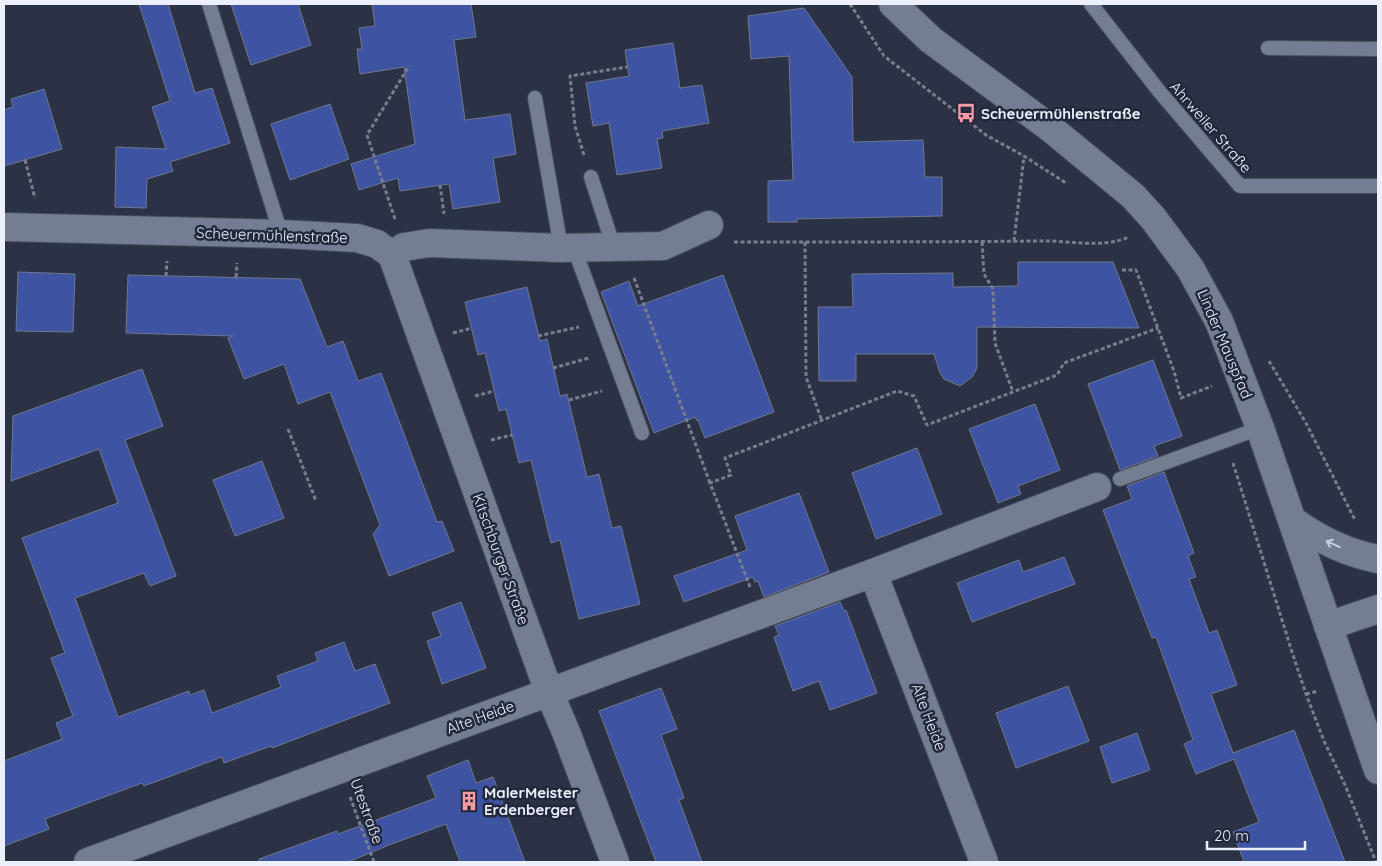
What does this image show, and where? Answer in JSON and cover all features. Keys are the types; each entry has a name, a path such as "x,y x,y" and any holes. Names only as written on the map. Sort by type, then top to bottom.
{"street":[{"name":"Linder Mauspfad","path":"893,4 931,40 1049,127 1125,190 1153,218 1190,268 1212,307 1230,347 1377,761"},
{"path":"398,251 429,243 568,248 663,246 709,225"},
{"name":"Scheuermühlenstraße","path":"4,227 281,234 357,238 398,251"},
{"name":"Kitschburger Straße","path":"398,251 549,692 615,862"},
{"name":"Alte Heide","path":"88,862 872,573 1108,483"},
{"path":"1292,520 1327,542 1363,556 1378,559"},
{"name":"Alte Heide","path":"872,573 984,862"},
{"path":"1328,626 1378,609"}],"lane":[{"path":"209,4 281,234"},
{"name":"Ahrweiler Straße","path":"1091,4 1159,91 1240,186 1378,186"},
{"path":"1268,48 1378,49"},
{"path":"535,98 568,248 601,322 642,433"},
{"path":"591,176 618,247"},
{"path":"1108,483 1260,428"}],"path":[{"path":"850,4 884,56 986,135 1024,156 1070,186"},
{"path":"398,251 367,135 409,66"},
{"path":"591,176 575,126 570,76 627,67"},
{"path":"1014,241 1024,156"},
{"path":"25,160 44,228"},
{"path":"709,225 726,242 982,242 1052,240 1084,243 1120,241 1132,236 1126,230"},
{"path":"805,242 806,376 822,421"},
{"path":"982,242 984,274 993,289 995,343 1013,392"},
{"path":"618,247 760,614"},
{"path":"1122,270 1136,270 1174,371 1180,398 1213,386"},
{"path":"538,336 601,322"},
{"path":"710,483 732,475 725,458 897,391 914,396 927,425 1057,375 1064,363 1158,328"},
{"path":"554,368 612,352"},
{"path":"1209,377 1215,395"},
{"path":"568,400 624,384"},
{"path":"288,429 316,501"},
{"path":"1226,440 1304,686 1324,742 1345,785 1376,862"},
{"name":"Utestraße","path":"339,768 374,862"}],"building":[{"path":"139,4 168,4 195,93 212,88 230,143 170,162 173,171 147,179 146,208 115,207 116,147 166,149 152,107 170,101"},
{"path":"231,4 298,4 311,45 251,65"},
{"path":"372,4 471,4 476,37 454,40 465,120 510,114 516,154 493,158 500,202 453,209 449,184 400,191 398,178 359,190 351,164 415,144 404,67 360,74 357,49 362,49 359,28 375,26"},
{"path":"804,8 852,77 853,142 923,140 925,177 942,177 942,216 797,219 797,222 768,222 768,181 793,180 789,56 751,59 748,16"},
{"path":"673,43 680,88 702,85 709,123 662,131 663,138 657,139 662,168 617,175 609,123 593,126 586,83 629,76 625,50"},
{"path":"44,89 62,149 4,166 4,110 13,107 11,99"},
{"path":"330,104 349,159 290,180 271,124"},
{"path":"1018,262 1113,262 1139,328 977,327 977,368 972,377 960,386 944,379 934,354 856,354 856,381 819,381 818,307 853,307 852,274 953,273 953,287 1018,286"},
{"path":"18,272 75,274 73,332 16,331"},
{"path":"128,275 300,279 327,347 343,341 358,381 381,373 437,522 442,521 454,551 389,576 373,534 380,525 330,392 298,404 284,364 244,379 228,338 233,336 126,333"},
{"path":"723,275 774,412 705,438 695,417 654,433 601,292 629,281 638,306"},
{"path":"527,287 540,341 547,339 560,396 567,394 587,477 599,474 612,528 621,526 640,604 579,619 560,540 551,543 531,460 519,463 506,409 499,411 485,353 478,355 465,302"},
{"path":"1153,360 1182,436 1154,446 1158,456 1120,470 1088,384"},
{"path":"142,369 163,426 125,440 176,576 150,586 144,573 75,598 118,717 189,691 190,695 204,690 212,713 281,687 277,676 318,661 315,653 344,642 355,671 375,664 390,703 272,748 271,746 224,763 222,757 144,786 142,783 45,819 49,829 4,846 4,761 62,739 56,723 73,716 51,658 65,653 22,538 118,503 99,449 11,481 13,416"},
{"path":"1035,404 1060,470 1018,486 1021,494 998,503 969,429"},
{"path":"917,448 942,514 876,539 852,473"},
{"path":"262,461 284,518 235,536 213,480"},
{"path":"1164,472 1194,553 1188,556 1196,577 1189,579 1209,633 1217,630 1237,685 1211,694 1233,753 1294,730 1345,862 1244,862 1233,832 1259,822 1234,759 1196,774 1184,744 1193,740 1156,637 1152,638 1103,510 1132,499 1127,486"},
{"path":"799,493 829,572 764,597 758,581 755,582 753,577 684,602 674,576 747,550 735,516"},
{"path":"1064,557 1075,584 972,622 957,583 1019,560 1023,572"},
{"path":"461,602 486,668 442,684 427,641 441,636 432,613"},
{"path":"840,602 844,611 846,610 877,693 830,710 819,681 793,691 774,637 779,635 775,626"},
{"path":"1068,686 1089,741 1016,768 996,713"},
{"path":"661,688 677,729 661,735 684,798 679,800 702,862 656,862 599,711"},
{"path":"1137,733 1150,770 1112,783 1100,747"},
{"path":"468,760 476,783 493,777 525,862 460,862 446,824 348,862 259,862 259,859 337,831 338,834 436,798 427,776"}],"place":[{"name":"Scheuermühlenstraße","path":"966,113"},
{"name":"MalerMeister Erdenberger","path":"469,801"}]}
